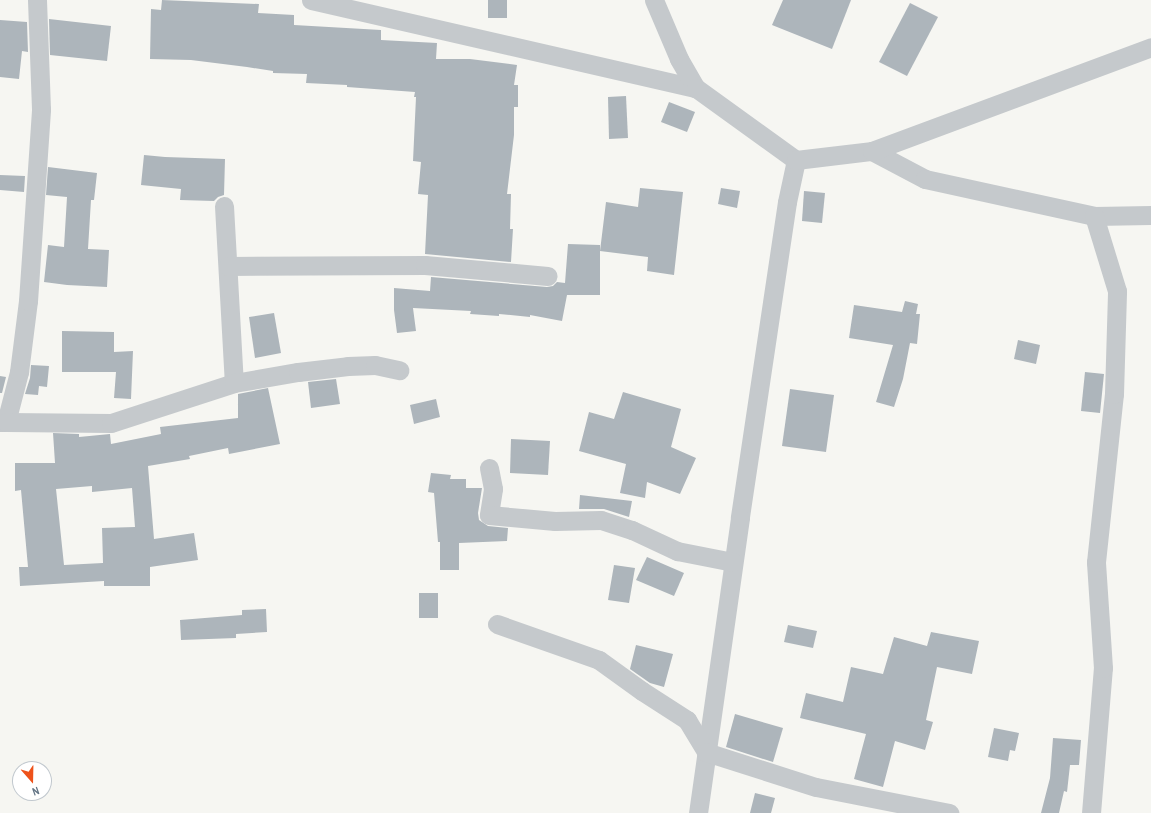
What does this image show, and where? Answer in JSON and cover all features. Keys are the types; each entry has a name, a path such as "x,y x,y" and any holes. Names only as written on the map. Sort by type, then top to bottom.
{"street":[{"path":"37,0 41,109 29,293 19,372 3,422 111,423 234,383 298,372 348,366 375,365 399,370"},
{"path":"312,0 696,88 796,160 872,151 1019,98 1151,47"},
{"path":"654,0 679,58 696,88"},
{"path":"872,151 924,179 1094,216 1151,215"},
{"path":"698,813 787,202 796,160"},
{"path":"224,206 234,383"},
{"path":"1091,813 1103,668 1096,562 1114,394 1117,291 1094,216"},
{"path":"228,266 425,265 548,276"},
{"path":"489,468 493,489 489,515 555,521 601,520 632,530 677,551 734,562"},
{"path":"497,624 599,660 642,692 687,720 706,752 816,787 949,813"}],"building":[{"path":"162,0 259,4 258,13 294,15 294,25 381,30 381,40 437,43 436,59 470,59 517,65 514,85 518,85 518,107 514,107 514,135 507,194 511,194 510,229 513,229 511,262 425,254 428,195 418,194 421,162 413,161 415,92 347,87 347,85 306,83 307,74 273,73 273,71 191,60 150,59 151,9 161,10"},
{"path":"488,0 507,0 507,18 488,18"},
{"path":"783,0 851,0 832,49 772,25"},
{"path":"910,3 938,17 907,76 879,62"},
{"path":"49,19 111,26 107,61 50,55"},
{"path":"0,20 27,22 28,52 22,51 19,79 0,77"},
{"path":"626,96 628,138 609,139 608,97"},
{"path":"669,102 695,112 687,132 661,122"},
{"path":"144,155 225,159 224,195 218,197 214,201 180,200 181,189 141,185"},
{"path":"48,167 97,173 94,200 91,200 88,249 109,250 107,287 44,282 48,245 64,247 67,197 46,195"},
{"path":"0,175 25,176 24,192 0,190"},
{"path":"640,188 683,192 674,275 647,271 648,257 600,251 606,202 638,207"},
{"path":"721,188 740,191 737,208 718,204"},
{"path":"804,191 825,193 822,223 802,221"},
{"path":"568,244 600,245 600,295 567,295 562,321 530,315 530,317 499,314 499,316 470,314 471,311 413,308 416,331 397,333 394,310 394,288 430,291 431,277 547,287 553,286 557,282 565,283"},
{"path":"905,301 918,304 916,314 920,314 917,344 910,343 903,379 894,407 876,402 893,345 849,338 854,305 902,312"},
{"path":"274,313 281,353 255,358 249,317"},
{"path":"62,331 114,332 114,352 133,351 131,399 114,398 116,372 62,372"},
{"path":"1018,340 1040,345 1036,364 1014,359"},
{"path":"31,365 49,366 47,387 39,386 38,395 25,394 30,378"},
{"path":"1085,372 1104,374 1100,413 1081,411"},
{"path":"0,376 6,377 2,393 0,393"},
{"path":"336,379 340,404 311,408 308,382"},
{"path":"268,388 280,444 229,454 228,448 189,456 190,459 148,466 154,539 194,533 198,560 150,567 150,586 104,586 104,581 20,586 19,567 28,567 21,490 15,491 15,463 55,463 53,433 79,434 79,437 110,434 111,444 161,434 160,427 238,418 238,394","holes":["92,486 92,492 132,488 135,527 102,528 103,563 64,565 56,489"]},
{"path":"790,389 834,395 826,452 782,446"},
{"path":"623,392 681,409 671,447 696,458 680,494 647,482 645,498 620,493 626,464 579,451 589,412 614,419"},
{"path":"436,399 440,417 414,424 410,405"},
{"path":"511,439 550,441 548,475 510,473"},
{"path":"431,473 451,475 450,479 466,479 466,488 482,488 478,513 479,520 488,526 508,528 507,541 459,543 459,570 440,570 440,542 438,542 434,493 428,492"},
{"path":"580,495 632,501 629,517 604,509 579,509"},
{"path":"647,557 684,573 674,596 636,580"},
{"path":"614,565 635,568 629,603 608,600"},
{"path":"419,593 438,593 438,618 419,618"},
{"path":"266,609 267,632 236,634 236,638 181,640 180,620 242,615 242,610"},
{"path":"788,625 817,631 813,648 784,642"},
{"path":"931,632 979,641 972,674 937,667 926,720 933,722 925,750 895,741 883,787 854,779 866,734 800,718 806,693 843,702 851,667 883,674 894,637 927,646"},
{"path":"636,645 673,654 664,687 650,683 630,669"},
{"path":"735,714 783,728 773,762 726,747"},
{"path":"994,728 1019,733 1015,751 1010,750 1008,761 988,757"},
{"path":"1053,738 1081,740 1079,765 1070,765 1067,792 1064,791 1059,813 1041,813 1050,778"},
{"path":"755,793 775,798 771,813 750,813"}]}
